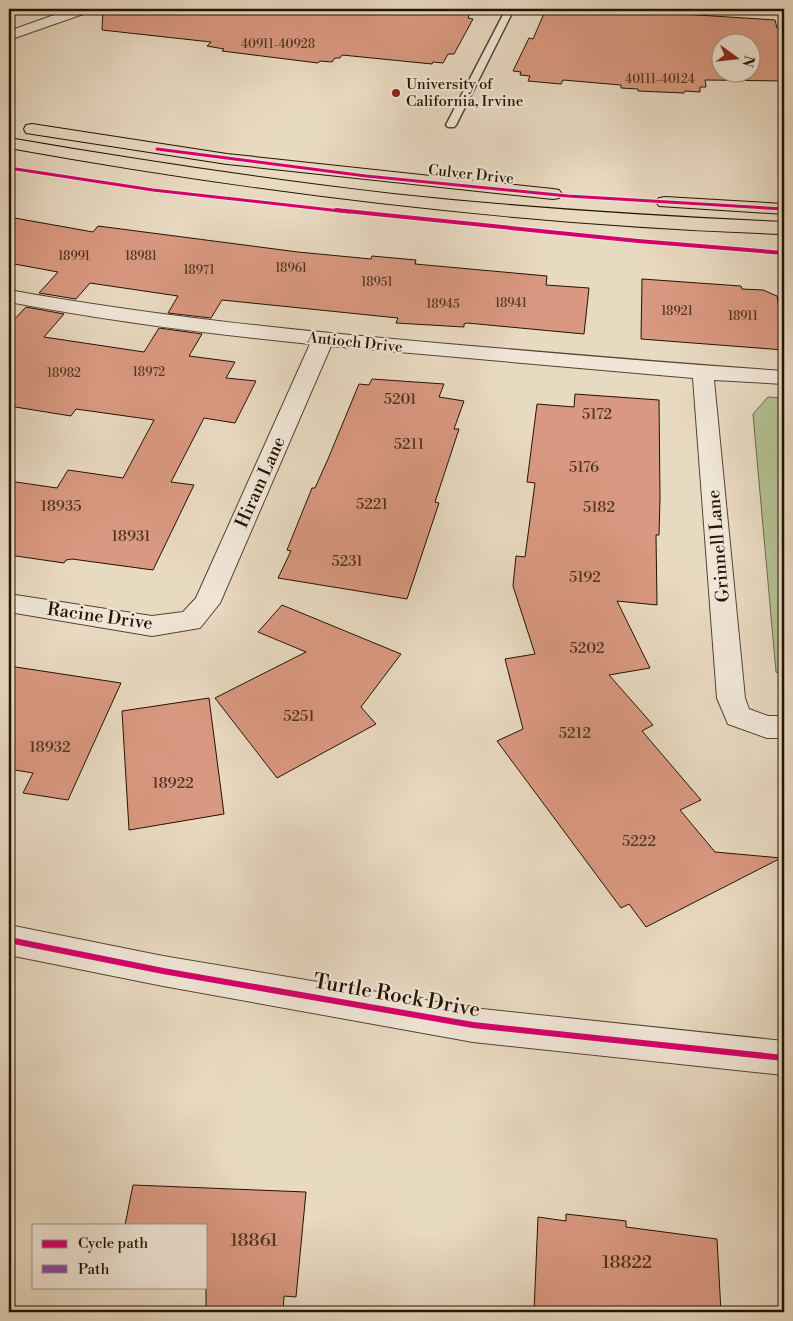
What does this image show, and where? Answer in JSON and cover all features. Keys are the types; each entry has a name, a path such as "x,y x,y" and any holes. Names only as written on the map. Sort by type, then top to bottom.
{"main road":[{"name":"Culver Drive","path":"18,126 157,149 366,176 568,196 784,209"},
{"name":"Culver Drive","path":"9,143 83,157 333,192 573,215 784,228"}],"street":[{"path":"9,36 43,22 84,9"},
{"path":"757,9 784,10"},
{"name":"Antioch Drive","path":"9,296 64,307 322,339 703,374 784,376"},
{"name":"Hiram Lane","path":"192,621 207,603 322,339"},
{"name":"Grinnell Lane","path":"703,374 731,698 738,716 767,727 784,727"},
{"name":"Racine Drive","path":"9,603 152,626 192,621"},
{"name":"Turtle Rock Drive","path":"9,940 163,971 473,1025 784,1058"}],"lane":[{"path":"450,125 510,9"}],"green space":[{"path":"768,397 784,398 784,676 776,672 753,414"}],"building":[{"path":"103,9 463,9 461,12 470,13 468,18 473,19 454,54 448,54 443,63 433,62 432,64 342,55 340,58 335,58 332,62 320,61 318,63 222,51 224,49 207,46 211,42 102,30"},
{"path":"546,9 578,9 619,13 620,10 775,20 777,28 784,28 784,81 760,81 760,32 710,32 710,80 705,80 706,87 700,87 700,92 685,91 684,93 638,91 638,89 621,88 621,85 563,80 561,84 528,81 530,76 520,75 521,72 513,71 529,38 533,39"},
{"path":"9,217 93,232 98,226 298,252 371,259 372,256 416,260 415,264 547,276 546,285 589,288 584,334 467,323 464,324 464,327 396,323 398,318 222,300 211,318 168,313 178,296 90,283 76,299 39,293 58,272 9,263"},
{"path":"642,279 741,286 742,289 763,290 777,296 784,335 784,350 641,339"},
{"path":"26,307 64,314 44,337 144,352 159,328 202,334 189,356 235,362 226,378 256,381 235,423 204,418 171,482 194,485 153,570 72,559 66,560 64,563 9,555 9,481 57,488 68,470 123,478 154,420 76,409 71,416 9,406 9,325"},
{"path":"372,379 444,384 439,397 464,401 454,429 459,429 435,502 439,503 407,599 278,578 291,551 287,550 312,488 315,488 359,384 369,385"},
{"path":"575,394 659,400 660,498 659,535 656,535 657,605 617,601 650,668 609,675 653,725 642,731 701,800 680,810 715,852 781,858 646,927 629,904 621,908 497,741 523,729 505,659 535,654 513,586 516,556 525,557 535,483 527,482 537,404 574,407"},
{"path":"282,605 401,654 361,707 376,724 277,778 215,698 306,652 258,632"},
{"path":"9,666 121,683 68,800 23,793 33,773 9,769"},
{"path":"209,698 224,814 129,830 122,711"},
{"path":"133,1185 306,1192 296,1297 284,1296 283,1312 206,1312 208,1224 125,1224"},
{"path":"566,1214 626,1221 626,1227 717,1239 721,1312 534,1312 538,1217 566,1221"}],"marked path":[{"path":"757,9 784,10"}],"cycle path":[{"path":"157,149 366,176 568,196 784,209"},
{"path":"9,168 105,184 249,201 638,241 784,253"},
{"path":"9,940 163,971 473,1025 784,1058"}],"place":[{"name":"University of California, Irvine","path":"396,93"}]}
